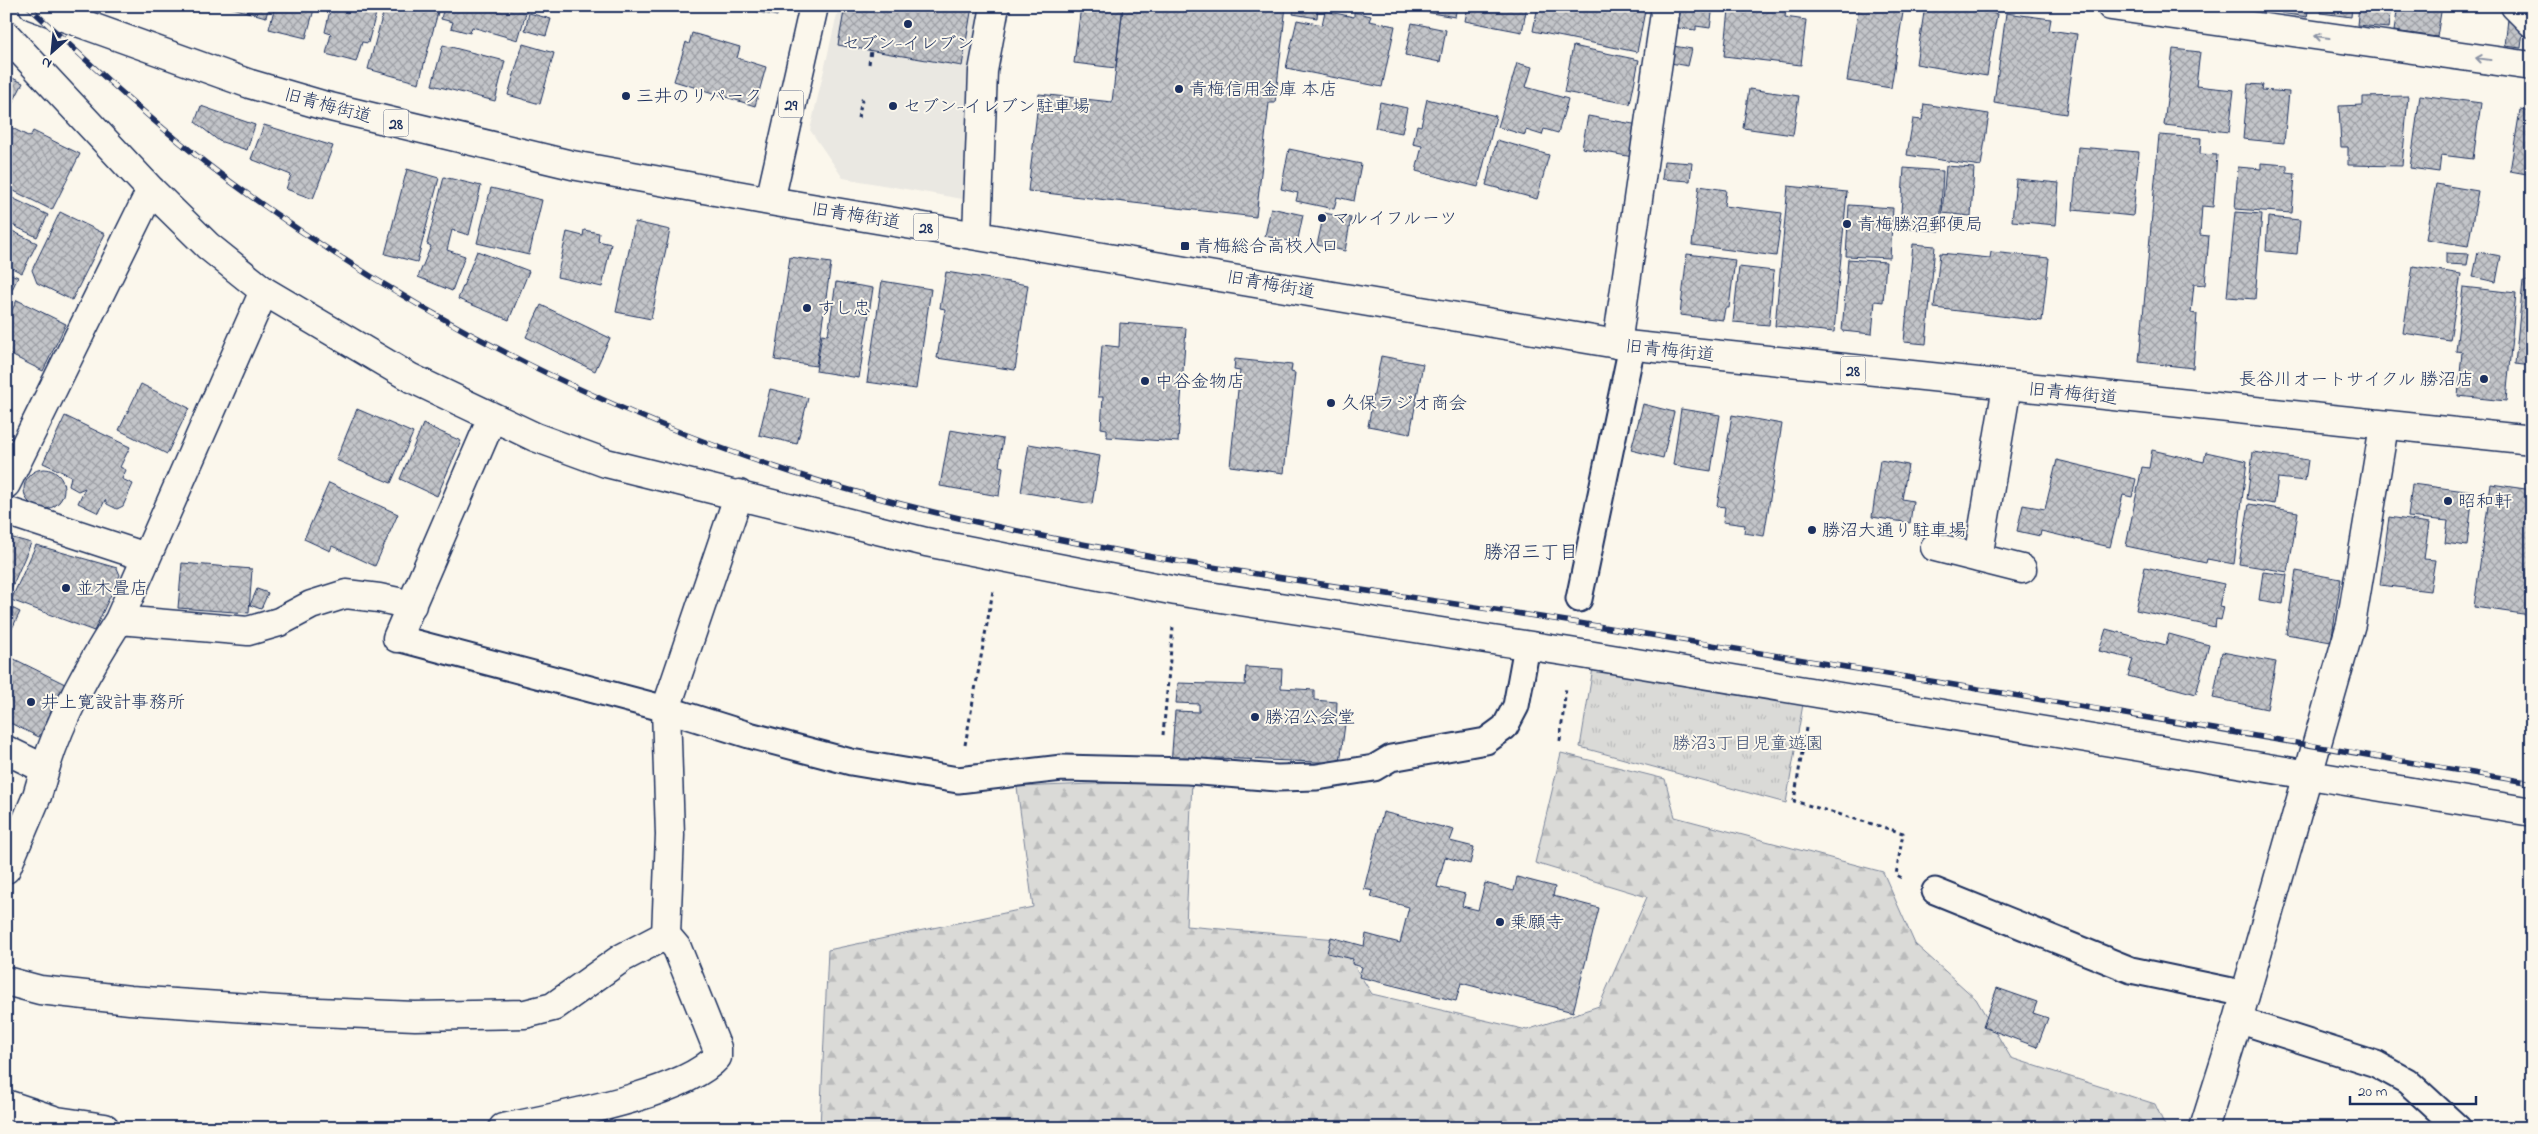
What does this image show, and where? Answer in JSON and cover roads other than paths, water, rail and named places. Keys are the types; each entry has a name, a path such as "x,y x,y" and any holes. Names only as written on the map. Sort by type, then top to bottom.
{"street":[{"name":"旧青梅街道","path":"33,6 250,84 322,105 572,165 770,201 1625,345 2532,440"},
{"name":"29","path":"770,201 814,6"},
{"path":"977,235 983,71 995,6"},
{"path":"1625,345 1666,6"},
{"path":"2112,6 2532,66"},
{"path":"2516,6 2532,23"},
{"path":"6,35 52,87 208,246 264,291 412,378 492,418 606,463 739,494 855,525 999,558 1176,592 1570,652 2532,812"},
{"path":"6,484 152,190"},
{"path":"6,868 36,796 55,736 118,620 264,291"},
{"path":"1978,558 2006,386"},
{"path":"397,638 492,418"},
{"path":"2204,1128 2246,994 2310,776 2351,624 2384,426"},
{"path":"503,1128 648,1093 692,1077 708,1068 717,1057 717,1048 677,948 666,936 670,835 666,709 739,494"},
{"path":"6,511 146,557"},
{"path":"1935,546 2022,568"},
{"path":"118,620 248,630 279,622 311,606 346,594 412,605"},
{"path":"6,750 45,769"},
{"path":"6,981 40,990 130,1000 294,1011 414,1016 525,1014 553,1007 622,958 666,936"},
{"path":"6,1104 56,1120 105,1128"}],"lane":[{"path":"1579,600 1625,345"},
{"path":"397,638 666,709 749,735 851,762 958,780 1062,768 1101,768 1277,778 1317,776 1374,768 1391,758 1486,740 1505,727 1516,706 1527,646"},
{"path":"1935,891 2132,970 2246,994"},
{"path":"2238,1020 2376,1064 2407,1081 2458,1128"}],"railway":[{"path":"28,6 127,97 204,162 308,236 387,286 469,333 553,376 638,415 726,450 815,480 905,505 988,525 1240,572 1579,623 2532,783"}],"place":[{"name":"セブン-イレブン","path":"908,24"},
{"name":"青梅信用金庫 本店","path":"1179,89"},
{"name":"三井のリパーク","path":"626,96"},
{"name":"セブン-イレブン駐車場","path":"893,106"},
{"name":"マルイフルーツ","path":"1322,218"},
{"name":"青梅勝沼郵便局","path":"1847,224"},
{"name":"青梅総合高校入口","path":"1185,246"},
{"name":"すし忠","path":"807,308"},
{"name":"長谷川オートサイクル 勝沼店","path":"2484,379"},
{"name":"中谷金物店","path":"1145,381"},
{"name":"久保ラジオ商会","path":"1331,403"},
{"name":"昭和軒","path":"2448,501"},
{"name":"勝沼大通り駐車場","path":"1812,530"},
{"name":"並木畳店","path":"66,588"},
{"name":"井上寛設計事務所","path":"31,702"},
{"name":"勝沼公会堂","path":"1255,717"},
{"name":"乗願寺","path":"1500,922"}],"district":[{"name":"勝沼三丁目","path":"1531,551"}],"park label":[{"name":"勝沼3丁目児童遊園","path":"1748,743"}]}
